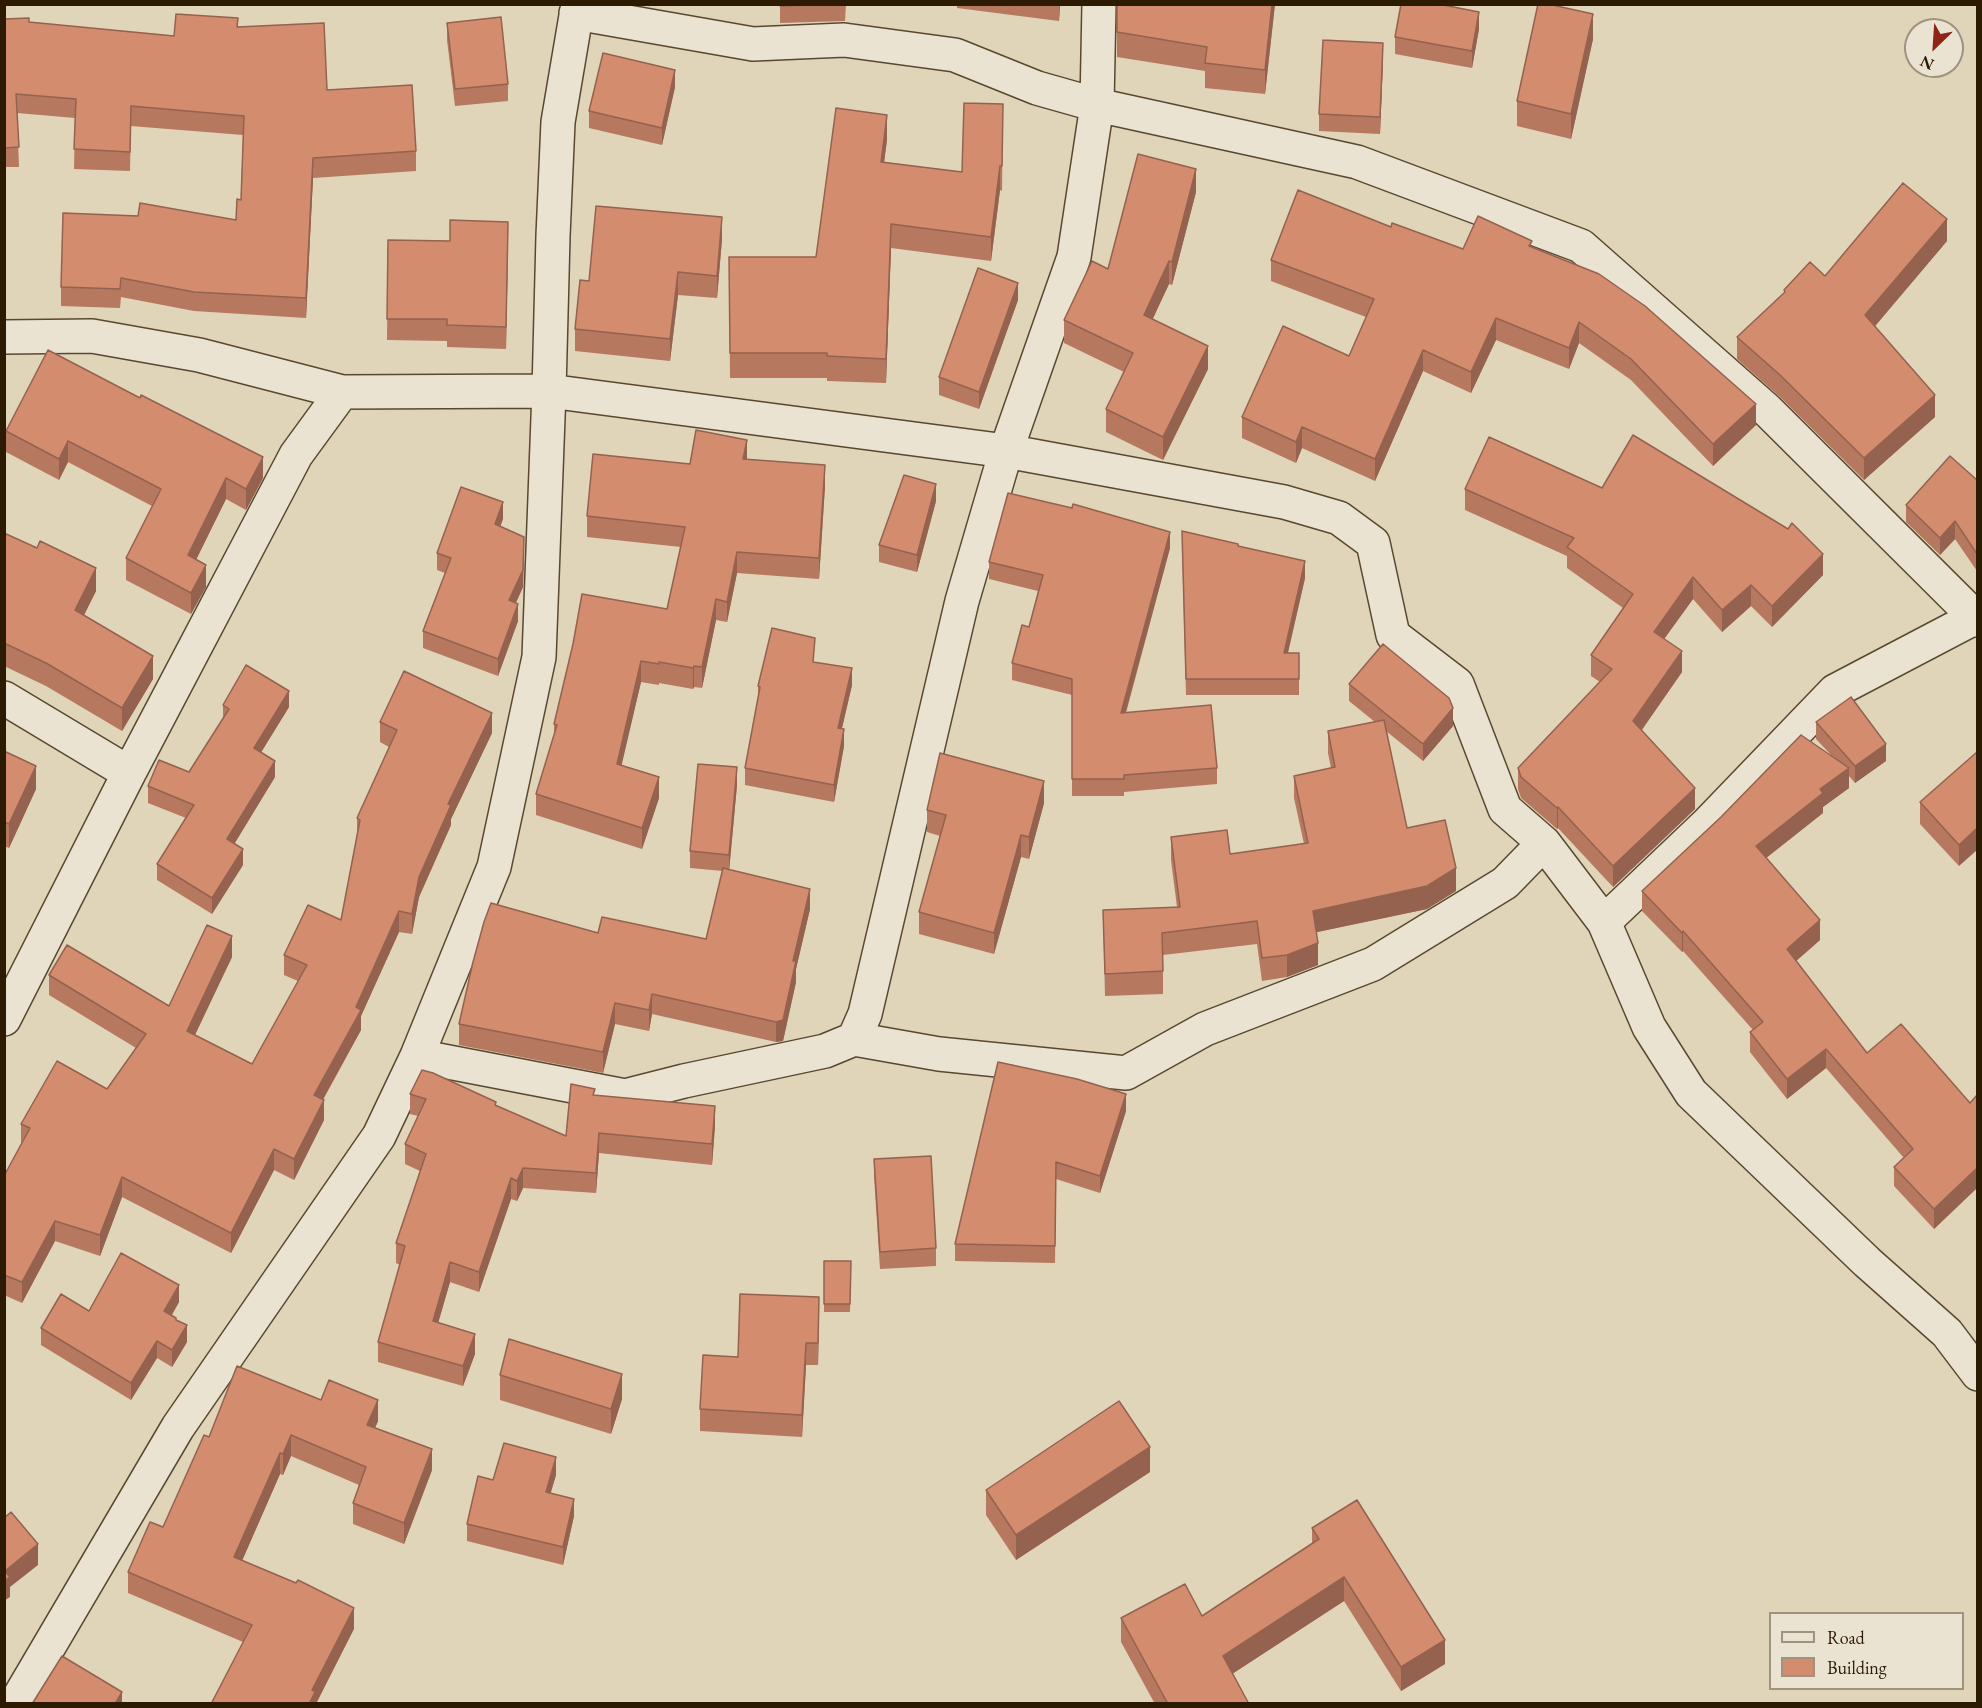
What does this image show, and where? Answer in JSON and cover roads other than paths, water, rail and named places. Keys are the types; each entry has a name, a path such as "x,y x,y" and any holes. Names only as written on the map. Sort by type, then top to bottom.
{"street":[{"path":"854,1039 866,1014 962,601 1006,451 1074,257 1097,105 1099,4"},
{"path":"15,1704 178,1427 379,1136 417,1056 494,867 539,657 552,236 558,122 577,9 753,44 844,40 955,55 1037,88 1097,105 1357,162 1581,246 1767,410 1976,618 1835,692 1708,823 1604,922"},
{"path":"4,337 92,336 199,355 342,392 549,391 1006,451 1284,502 1339,518 1373,543 1393,635 1457,684 1505,809 1544,843 1604,922 1649,1027 1691,1093 1867,1262 1947,1333 1977,1374"},
{"path":"4,1019 129,773 296,455 342,392"},
{"path":"4,698 129,773"},
{"path":"417,1056 626,1096 825,1052 854,1039 939,1054 1126,1073 1205,1029 1373,964 1505,883 1544,843"}]}
